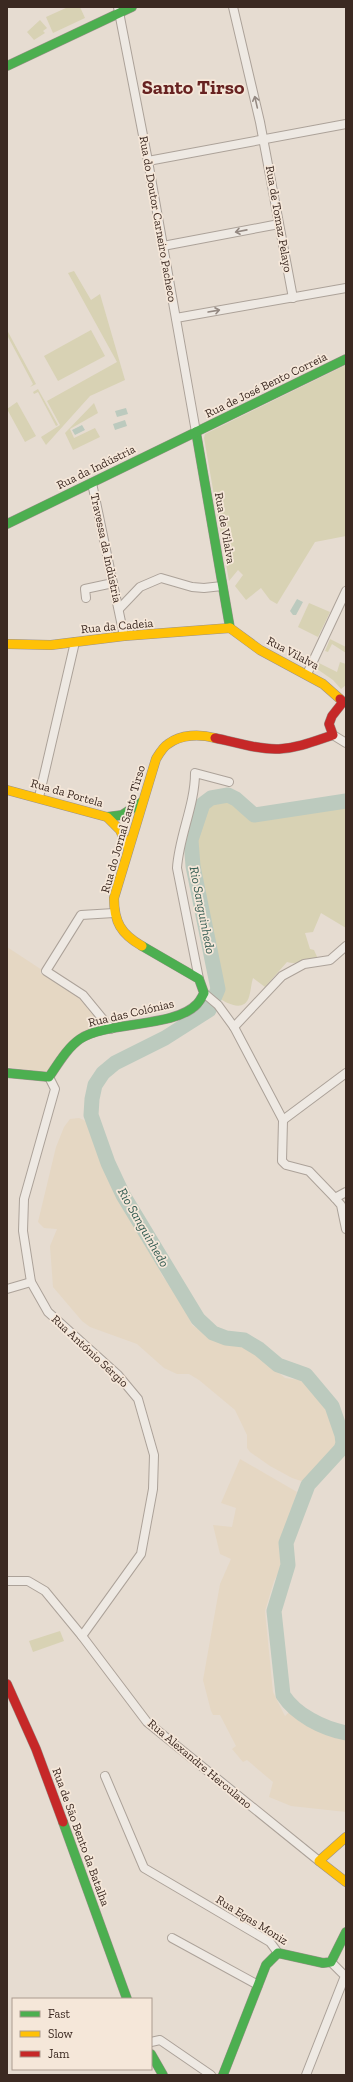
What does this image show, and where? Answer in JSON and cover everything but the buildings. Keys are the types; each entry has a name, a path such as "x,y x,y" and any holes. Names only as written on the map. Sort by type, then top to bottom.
{"street":[{"path":"7,66 118,10 132,7"},
{"name":"Rua de Tomaz Pelayo","path":"233,7 264,140 293,298"},
{"name":"Rua do Doutor Carneiro Pacheco","path":"118,10 148,161 196,432"},
{"path":"148,161 346,124"},
{"path":"163,246 279,224"},
{"path":"176,318 346,288"},
{"name":"Rua de José Bento Correia","path":"196,432 346,359"},
{"name":"Rua da Indústria","path":"7,524 196,432"},
{"name":"Rua de Vilalva","path":"196,432 230,628"},
{"name":"Travessa da Indústria","path":"92,483 124,636"},
{"path":"119,609 140,587 161,578 192,587 204,588 222,586"},
{"path":"86,598 85,589 113,583"},
{"path":"307,674 346,591"},
{"name":"Rua da Cadeia","path":"7,644 50,645 124,636 230,628"},
{"name":"Rua Vilalva","path":"230,628 260,650 307,674 323,684 344,704"},
{"path":"39,797 75,642"},
{"path":"344,704 332,716 329,724 333,735 346,743"},
{"name":"Rua do Jornal Santo Tirso","path":"114,913 114,898 128,848 156,759 161,751 175,740 198,734 261,748 279,749 298,746 333,735"},
{"path":"229,782 195,773 195,788 176,868 199,979 204,986 207,996 218,1005 234,1027 283,1120 282,1161 286,1165 309,1171 344,1206 346,1228"},
{"name":"Rua da Portela","path":"7,790 39,797 107,817 120,830 128,848"},
{"path":"107,817 122,815 142,802"},
{"path":"111,1029 83,994 46,971 81,915 114,913 120,928 134,941 199,979"},
{"path":"234,1027 282,976 304,964 330,960 346,946"},
{"name":"Rua das Colónias","path":"49,1077 78,1041 87,1035 183,1013 202,1002 207,996"},
{"path":"7,1073 49,1077"},
{"path":"283,1120 346,1073"},
{"name":"Rua António Sérgio","path":"49,1077 56,1089 24,1199 23,1231 32,1282 48,1312 118,1375 138,1399 154,1455 153,1489 141,1554 82,1636"},
{"path":"335,1198 346,1192"},
{"path":"7,1289 32,1282"},
{"name":"Rua Alexandre Herculano","path":"7,1580 28,1581 45,1591 82,1636 147,1722 319,1862"},
{"name":"Rua de São Bento da Batalha","path":"7,1684 36,1749 127,1998"},
{"name":"Rua Egas Moniz","path":"105,1776 144,1868 270,1942 278,1953 323,1963 331,1962"},
{"path":"346,1837 319,1862 346,1882"},
{"path":"306,2075 345,1976 331,1962 346,1932"},
{"path":"172,1938 258,1985"},
{"path":"223,2075 266,1965 278,1953"},
{"path":"152,2042 160,2040 212,2075"},
{"path":"152,2056 163,2075"}],"shaded area":[{"path":"68,7 80,7 85,18 53,33 46,17"},
{"path":"40,20 47,28 43,31 45,33 34,40 27,32"},
{"path":"74,271 91,300 100,294 125,380 90,396 46,445 41,437 60,425 47,401 117,362 68,273"},
{"path":"7,330 36,384 30,387 33,384 7,335"},
{"path":"91,330 105,356 58,381 44,356"},
{"path":"346,365 346,536 315,542 277,604 270,600 261,588 246,600 235,586 243,575 238,570 229,581 204,438 205,434"},
{"path":"38,389 58,425 56,426 38,392 34,394 33,392"},
{"path":"17,402 36,436 25,442 7,409"},
{"path":"94,403 98,413 70,429 74,438 95,428 100,437 73,450 65,433"},
{"path":"126,408 128,414 117,417 115,411"},
{"path":"125,420 127,426 115,430 113,424"},
{"path":"82,425 85,430 75,435 72,430"},
{"path":"297,599 303,602 296,615 293,615 290,611"},
{"path":"309,603 330,612 318,637 298,627"},
{"path":"330,639 346,647 346,653 332,644 328,652 325,651"},
{"path":"340,662 346,664 346,685 341,689 333,680 317,669 319,663 337,672"},
{"path":"227,796 235,800 253,817 346,803 346,928 321,913 313,932 305,933 310,949 314,950 318,959 298,963 287,962 265,987 253,978 250,995 247,1002 239,1006 225,1002 217,997 220,988 196,866 193,840 204,809 210,801"},
{"path":"7,947 42,970 40,973 81,999 88,1009 99,1019 99,1027 51,1070 44,1072 7,1067"},
{"path":"79,1118 88,1122 104,1165 124,1210 138,1228 163,1277 179,1294 192,1325 215,1340 246,1346 285,1378 300,1380 311,1388 325,1405 336,1431 337,1443 321,1469 304,1482 292,1478 270,1466 250,1452 247,1448 247,1435 235,1410 199,1380 189,1374 177,1374 164,1368 137,1344 90,1327 82,1321 53,1287 50,1246 57,1229 44,1228 38,1222 56,1147 64,1127 70,1119"},
{"path":"240,1459 297,1492 279,1546 281,1568 274,1581 265,1611 273,1692 285,1716 291,1710 335,1733 346,1735 346,1812 291,1806 269,1797 273,1782 247,1760 243,1762 232,1749 236,1746 220,1715 213,1715 211,1711 203,1680 220,1584 231,1559 220,1554 213,1525 232,1527 236,1508 221,1503"},
{"path":"60,1631 64,1641 33,1652 29,1641"}],"waterway":[{"name":"Rio Sanguinhedo","path":"346,801 254,815 236,799 228,795 211,798 203,804 191,840 193,866 218,989 209,1010 165,1038 115,1063 103,1073 95,1085 91,1115 108,1163 123,1195 198,1319 213,1333 226,1338 244,1340 259,1349 278,1365 306,1375 332,1406 342,1435 343,1443 341,1449 308,1485 286,1543 288,1565 274,1611 283,1695 295,1709 310,1720 328,1728 346,1733"}],"traffic: fast":[{"path":"7,66 132,7"},
{"path":"7,524 346,359"},
{"path":"196,432 230,628"},
{"path":"107,817 122,815 142,802"},
{"path":"7,1073 49,1077 75,1043 92,1033 173,1017 187,1012 197,1004 204,993 199,979 142,946"},
{"path":"63,1822 127,1998"},
{"path":"223,2075 266,1965 278,1953 323,1963 331,1962 346,1932"},
{"path":"152,2056 163,2075"}],"traffic: slow":[{"path":"7,644 51,645 124,636 230,628"},
{"path":"230,628 260,650 323,684 340,699"},
{"path":"142,946 129,937 117,921 114,898 156,759 166,745 179,738 191,736 215,738"},
{"path":"7,790 107,817 120,830 128,848"},
{"path":"346,1837 319,1861 346,1882"}],"traffic: jam":[{"path":"215,738 271,749 306,744 333,735 329,724 332,716 343,702 340,699"},
{"path":"7,1684 36,1749 63,1822"}],"district":[{"name":"Santo Tirso","path":"193,87"}]}
